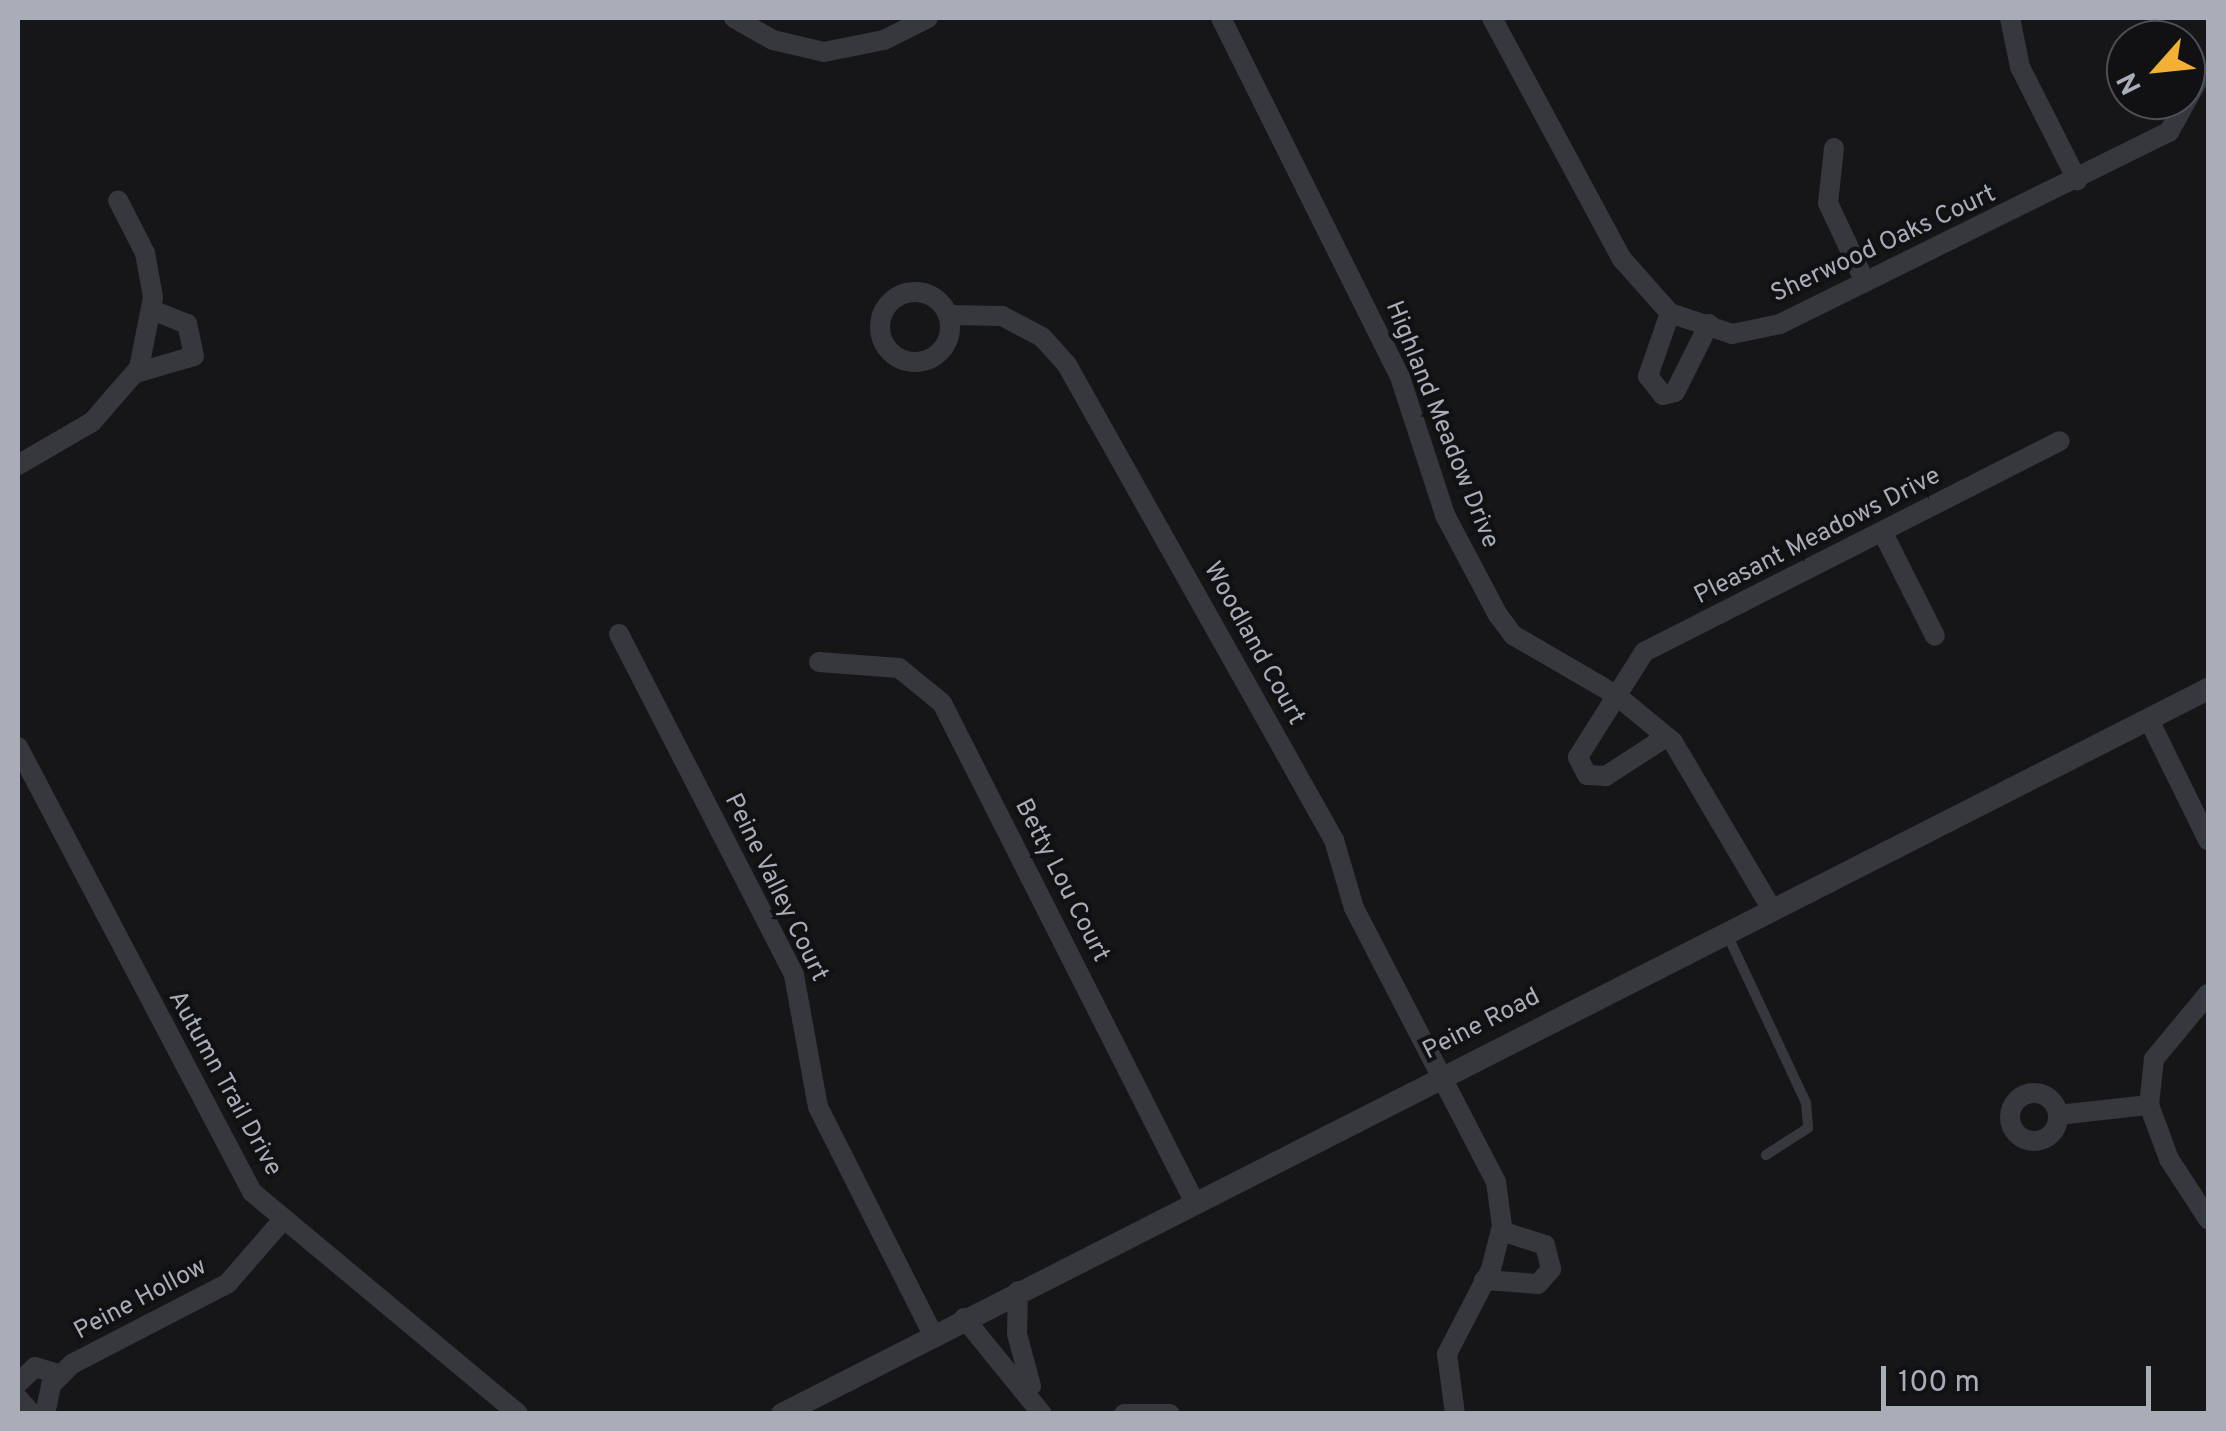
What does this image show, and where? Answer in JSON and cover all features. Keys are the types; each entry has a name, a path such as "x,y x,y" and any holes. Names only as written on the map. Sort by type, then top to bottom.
{"street":[{"path":"734,18 773,40 824,52 884,40 928,18"},
{"name":"Highland Meadow Drive","path":"1221,18 1400,378 1444,515 1498,614 1550,662 1616,695 1666,737 1712,798 1771,908"},
{"path":"1492,18 1622,259 1670,313 1648,376 1663,395 1675,392 1709,324"},
{"path":"2010,18 2020,67 2077,180"},
{"name":"Sherwood Oaks Court","path":"1670,313 1732,334 1780,324 2077,180 2169,132 2176,120"},
{"path":"1834,148 1828,203 1866,282"},
{"path":"18,465 92,422 136,373 152,310 146,253 118,200"},
{"path":"136,373 194,356 187,324 152,310"},
{"name":"Woodland Court","path":"948,315 1002,316 1042,337 1067,365 1334,840 1354,908 1496,1182 1501,1232"},
{"name":"Pleasant Meadows Drive","path":"1616,695 1644,652 2060,442"},
{"path":"1883,533 1935,636"},
{"name":"Peine Valley Court","path":"619,634 794,975 818,1107 933,1334"},
{"name":"Betty Lou Court","path":"820,662 899,668 942,703 1196,1203"},
{"name":"Peine Road","path":"782,1414 964,1318 2208,689"},
{"path":"1616,695 1586,730 1578,757 1587,774 1606,776 1666,737"},
{"path":"2148,720 2208,840"},
{"name":"Autumn Trail Drive","path":"18,746 230,1155 281,1222 482,1375 518,1414"},
{"path":"2208,994 2154,1059 2150,1105 2208,1219"},
{"path":"2058,1115 2150,1105"},
{"name":"Peine Hollow","path":"44,1413 60,1374 228,1282 281,1222"},
{"path":"1455,1414 1447,1354 1484,1280 1501,1232 1546,1245 1551,1269 1538,1284 1484,1280"},
{"path":"1018,1291 1017,1334 1038,1405"},
{"path":"964,1318 1038,1405"},
{"name":"Peine Hollow","path":"18,1383 36,1367 60,1374"},
{"path":"18,1398 32,1414"},
{"path":"1124,1414 1170,1414"}],"lane":[{"path":"1726,931 1806,1102 1808,1128 1766,1155"}]}
